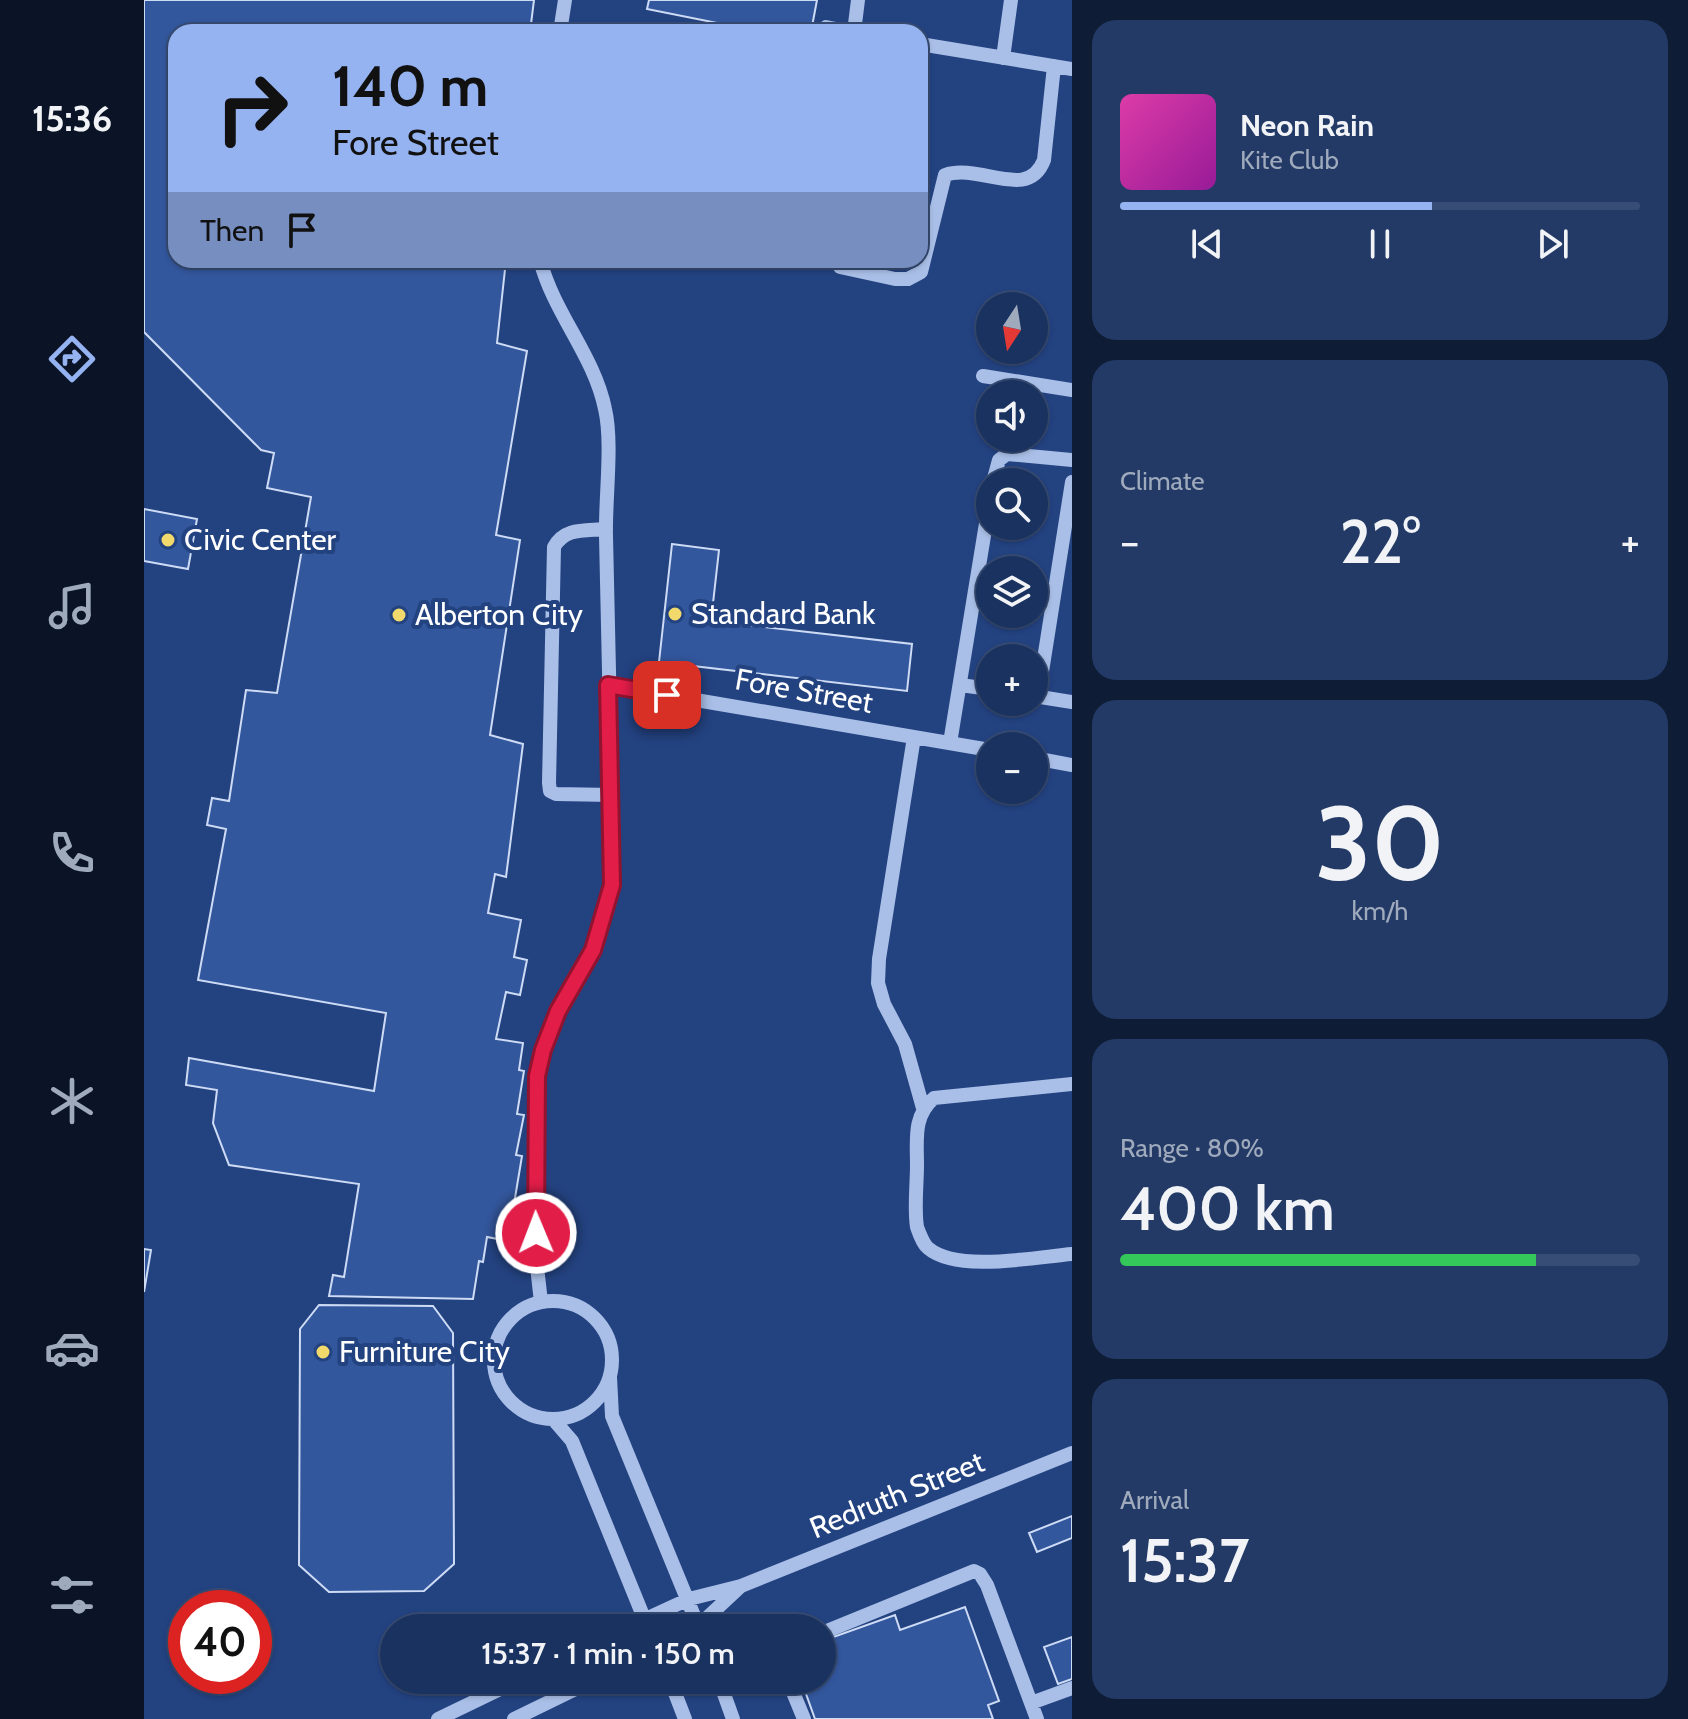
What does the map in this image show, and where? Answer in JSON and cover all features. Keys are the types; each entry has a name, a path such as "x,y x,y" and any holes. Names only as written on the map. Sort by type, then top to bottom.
{"street":[{"path":"561,24 565,0"},
{"path":"854,24 858,0"},
{"path":"1003,58 1011,0"},
{"path":"928,45 1072,69"},
{"path":"928,244 945,175 958,170 1021,181 1031,179 1040,170 1044,160 1054,66"},
{"path":"541,1302 536,1258 537,1076 558,1011 593,950 612,885 606,412 599,386 580,344 554,301 543,268"},
{"path":"845,268 908,279 921,272 922,268"},
{"path":"983,376 1072,390"},
{"path":"997,468 999,460 1007,454 1072,460"},
{"path":"1045,644 1072,482"},
{"path":"606,529 567,533 560,536 554,547 549,783 550,791 556,794 612,795"},
{"path":"950,743 983,540"},
{"name":"Fore Street","path":"608,685 976,748"},
{"path":"960,685 976,687"},
{"path":"1048,698 1072,702"},
{"path":"914,737 879,959 878,983 888,1013 905,1044 923,1108"},
{"path":"1048,761 1072,765"},
{"path":"1072,1084 934,1098 923,1108 917,1121 917,1227 926,1247 947,1258 982,1262 1072,1254"},
{"path":"610,1376 598,1399 578,1414 553,1419 528,1414 509,1399 496,1378 493,1353 501,1330 518,1312 541,1302 566,1302 588,1312 604,1329 612,1352 612,1416 694,1614"},
{"path":"553,1419 572,1441 642,1614"},
{"name":"Redruth Street","path":"663,1614 689,1599 741,1586 1072,1453"},
{"path":"836,1627 974,1571 987,1585 1037,1719"},
{"name":"Redruth Street","path":"712,1614 741,1586"},
{"path":"1031,1703 1072,1688"},
{"path":"438,1719 490,1694"},
{"path":"514,1719 565,1694"},
{"path":"675,1694 685,1719"},
{"path":"724,1694 733,1719"},
{"path":"794,1694 804,1719"}],"building":[{"name":"Alberton City","path":"144,0 534,0 531,24 168,24 168,268 505,268 497,343 527,351 496,535 520,540 490,735 523,744 506,877 495,874 488,913 521,920 514,957 527,960 520,995 506,992 496,1039 523,1043 519,1070 524,1071 517,1114 524,1115 516,1155 522,1156 510,1228 501,1226 498,1239 487,1237 483,1262 479,1261 473,1299 329,1296 333,1275 344,1277 359,1184 229,1165 213,1123 217,1090 186,1085 189,1058 374,1091 386,1013 198,980 226,829 207,825 212,798 229,801 246,690 277,693 311,497 267,488 274,453 261,450 144,332"},
{"path":"649,0 817,0 812,24 722,24 647,9"},
{"name":"Civic Center","path":"144,509 197,519 188,569 144,561"},
{"path":"672,544 719,550 711,621 912,644 907,691 659,662"},
{"path":"144,1249 151,1250 144,1292"},
{"path":"319,1305 433,1306 453,1333 454,1564 424,1591 329,1592 299,1565 300,1329"},
{"path":"1072,1516 1072,1538 1037,1552 1029,1533"},
{"path":"965,1607 999,1701 988,1705 993,1719 815,1719 806,1694 836,1694 836,1636 895,1615 900,1630"},
{"path":"1072,1637 1072,1679 1058,1684 1044,1647"}],"place":[{"name":"Civic Center","path":"168,540"},
{"name":"Standard Bank","path":"675,614"},
{"name":"Alberton City","path":"399,615"},
{"name":"Furniture City","path":"323,1352"}],"route":[{"path":"536,1233 537,1076 558,1011 593,950 612,885 608,685 667,695"}]}
